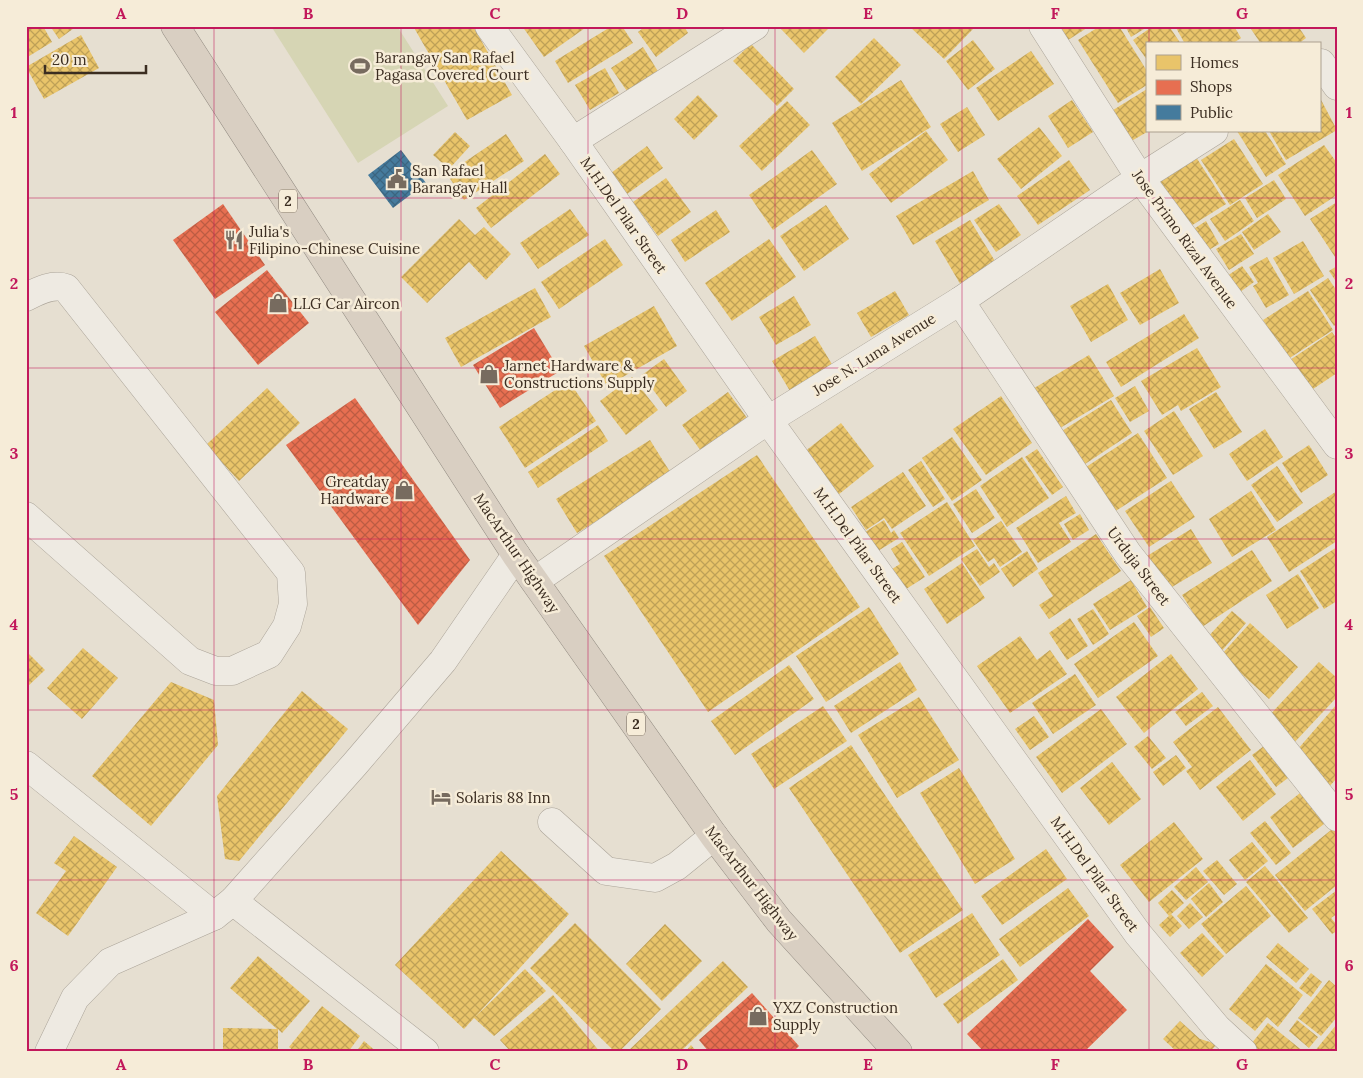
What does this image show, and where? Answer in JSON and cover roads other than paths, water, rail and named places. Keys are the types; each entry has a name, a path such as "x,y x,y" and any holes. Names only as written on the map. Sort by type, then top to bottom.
{"highway":[{"name":"MacArthur Highway","path":"177,27 516,555 536,580 714,836 779,921 898,1052"}],"street":[{"name":"M.H.Del Pilar Street","path":"489,26 573,141 768,420 1138,934 1217,1028 1243,1052"},
{"path":"573,141 755,26"},
{"name":"Jose Primo Rizal Avenue","path":"1043,26 1140,178 1337,445"},
{"path":"1326,60 1337,86"},
{"name":"Jose N. Luna Avenue","path":"536,580 768,420 960,301 1140,178 1212,132"},
{"path":"26,298 38,290 55,287 66,288 291,574 293,604 287,626 269,654 232,671 216,671 190,661 26,516"},
{"name":"Urduja Street","path":"960,301 1128,554 1337,816"},
{"path":"49,1052 75,998 110,962 223,909 355,764 443,661 516,555"},
{"path":"26,765 223,909 425,1052"},
{"path":"552,822 606,871 656,878 677,866 714,836"}],"place":[{"name":"Barangay San Rafael Pagasa Covered Court","path":"360,66"},
{"name":"San Rafael Barangay Hall","path":"397,179"},
{"name":"Julia's Filipino-Chinese Cuisine","path":"234,240"},
{"name":"LLG Car Aircon","path":"278,303"},
{"name":"Jarnet Hardware & Constructions Supply","path":"489,374"},
{"name":"Greatday Hardware","path":"404,490"},
{"name":"Solaris 88 Inn","path":"441,797"},
{"name":"YXZ Construction Supply","path":"758,1016"}]}
